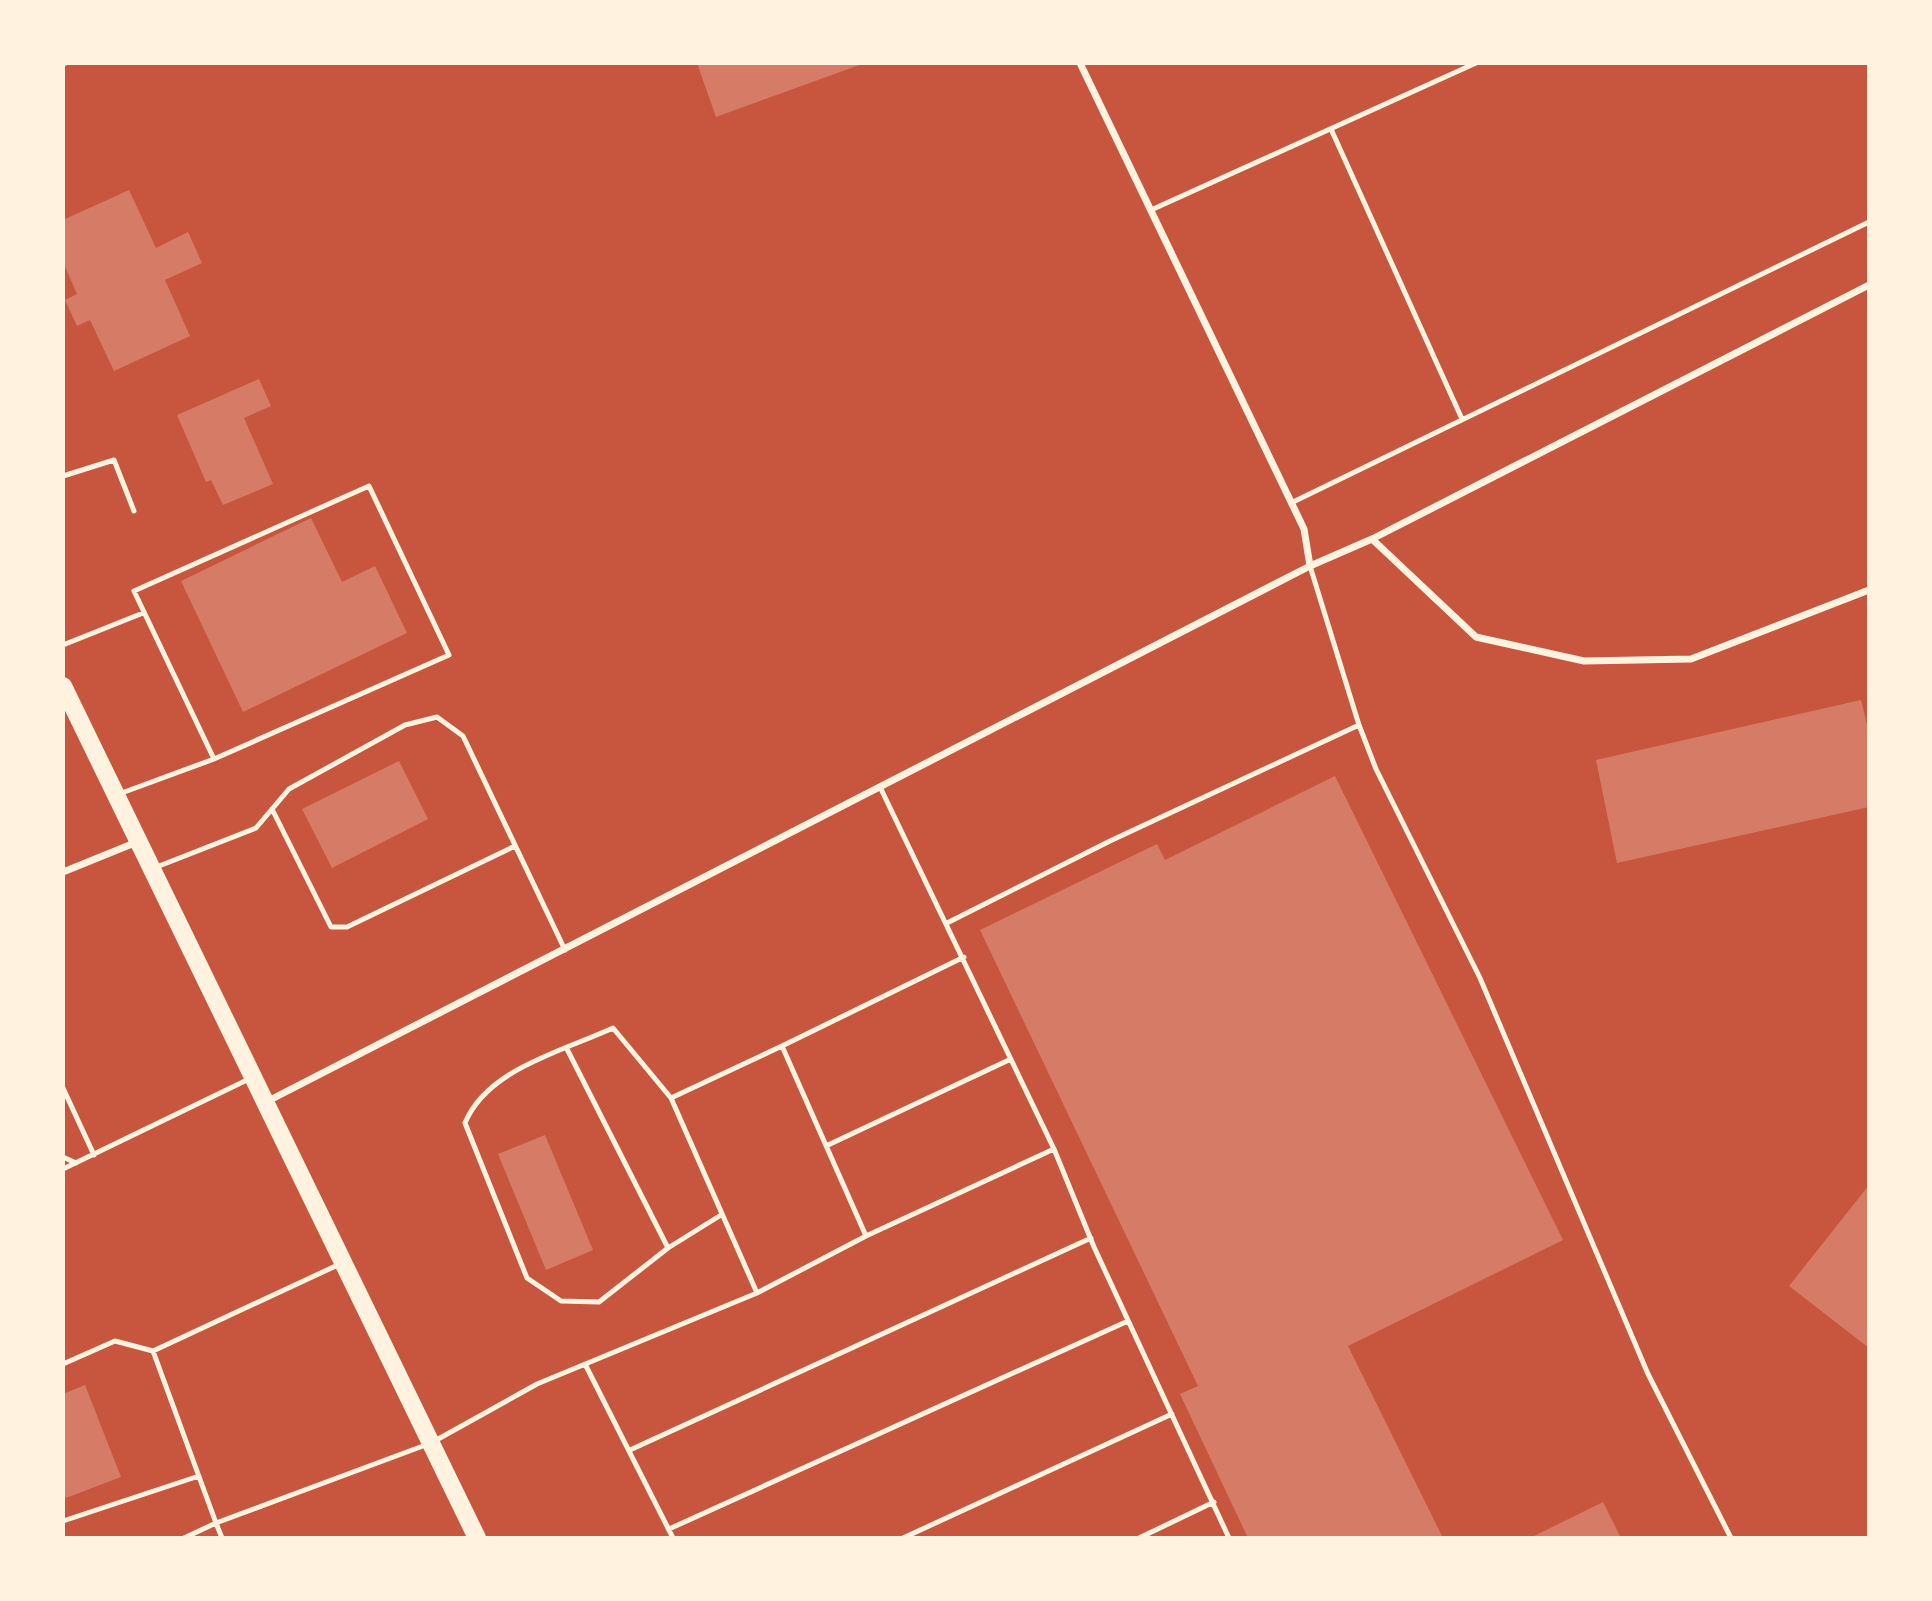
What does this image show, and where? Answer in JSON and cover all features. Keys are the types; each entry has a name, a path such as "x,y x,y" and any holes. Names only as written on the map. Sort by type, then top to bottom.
{"main road":[{"path":"64,691 477,1538"}],"street":[{"path":"1080,63 1304,529 1310,566"},
{"path":"265,1103 1310,566 1372,539 1869,285"},
{"path":"1372,539 1476,637 1584,661 1691,659 1869,590"},
{"path":"63,872 138,842"}],"lane":[{"path":"1150,209 1476,63"},
{"path":"1331,129 1462,419"},
{"path":"1292,503 1869,222"},
{"path":"63,477 114,460 134,510"},
{"path":"116,795 214,759 449,655 369,485 134,591 214,759"},
{"path":"1310,566 1359,725 1376,769 1480,978 1648,1374 1731,1538"},
{"path":"63,645 143,613"},
{"path":"151,869 256,828 289,789 405,725 437,717 463,736 565,950"},
{"path":"947,923 1110,841 1359,725"},
{"path":"880,789 964,957 1054,1149 1128,1321 1229,1538"},
{"path":"272,809 331,927 347,927 515,846"},
{"path":"671,1098 964,957"},
{"path":"722,1215 668,1248 599,1302 561,1301 527,1278 465,1123 472,1106 509,1074 612,1028 671,1098 757,1293"},
{"path":"782,1046 866,1236"},
{"path":"567,1049 668,1248"},
{"path":"828,1145 1012,1059"},
{"path":"63,1168 253,1077"},
{"path":"63,1088 94,1155"},
{"path":"184,1538 216,1523 430,1443 537,1384 757,1293 866,1236 1054,1149"},
{"path":"63,1157 76,1163"},
{"path":"630,1450 1091,1238"},
{"path":"63,1364 115,1341 153,1351 343,1262"},
{"path":"669,1529 1128,1321"},
{"path":"153,1351 222,1538"},
{"path":"585,1364 673,1538"},
{"path":"903,1538 1172,1414"},
{"path":"63,1521 199,1476"},
{"path":"1139,1538 1214,1502"}],"building":[{"path":"697,63 865,63 716,117"},
{"path":"129,190 156,248 188,232 202,263 165,280 190,336 114,371 90,320 77,326 65,300 77,294 63,262 63,220"},
{"path":"259,379 271,406 244,418 273,484 223,505 211,480 206,482 177,415"},
{"path":"311,518 342,582 375,566 407,633 243,712 181,581"},
{"path":"1861,700 1869,733 1869,807 1617,863 1596,760"},
{"path":"399,761 428,819 332,868 302,809"},
{"path":"1335,776 1563,1240 1348,1346 1443,1538 1248,1538 1180,1394 1198,1386 980,930 1157,844 1165,860"},
{"path":"545,1135 593,1250 546,1270 498,1154"},
{"path":"1869,1185 1869,1348 1789,1286"},
{"path":"85,1385 121,1477 66,1498 63,1491 63,1394"},
{"path":"1603,1502 1621,1538 1530,1538"}]}
